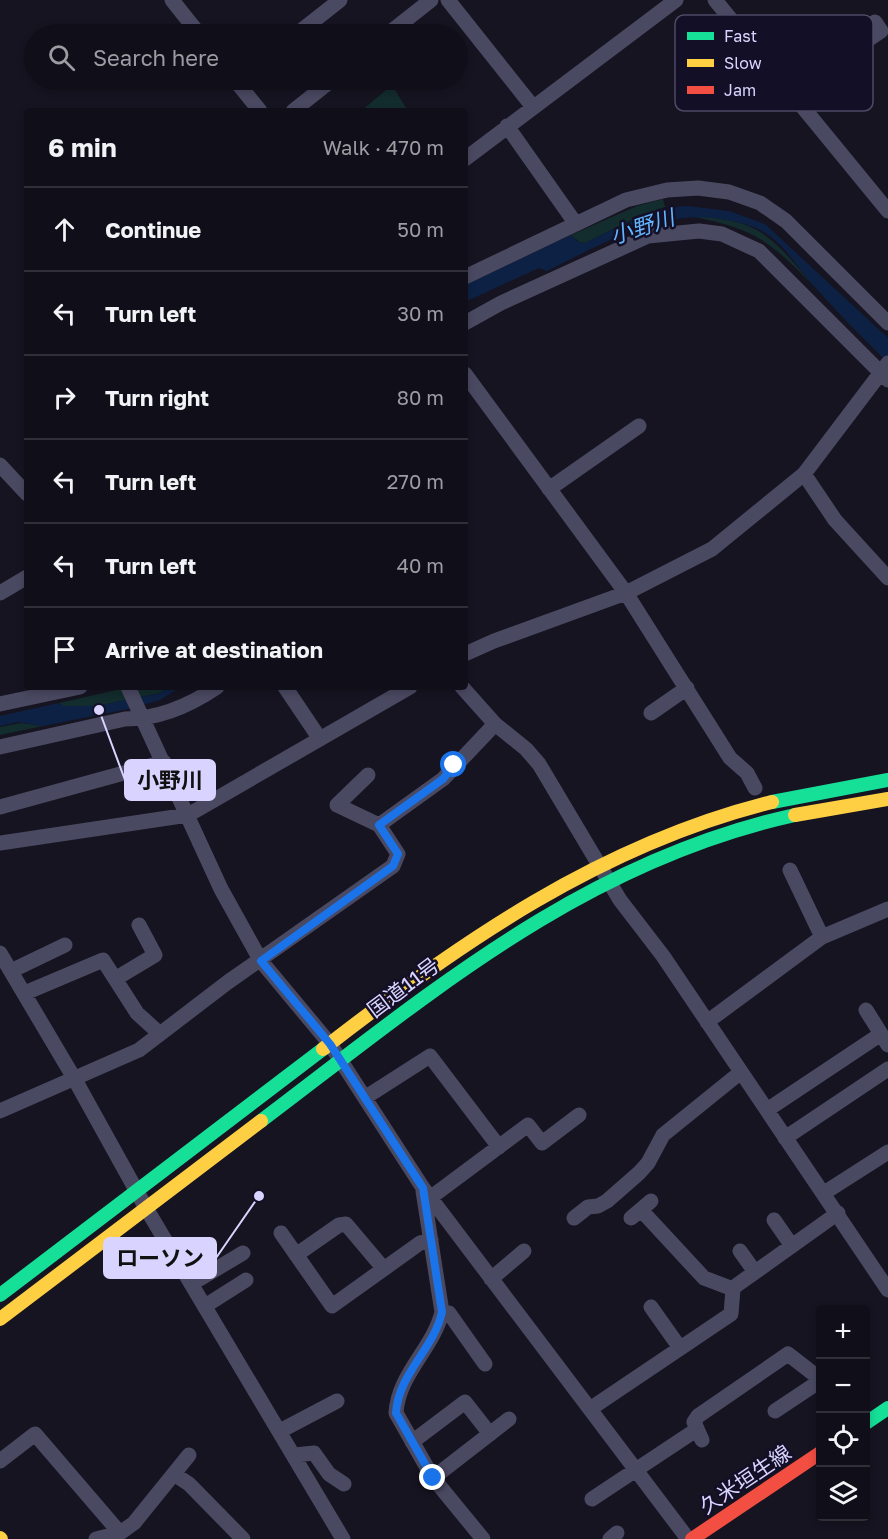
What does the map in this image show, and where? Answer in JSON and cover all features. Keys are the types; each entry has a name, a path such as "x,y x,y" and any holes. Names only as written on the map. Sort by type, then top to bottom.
{"main road":[{"name":"国道11号","path":"0,1295 330,1044 483,932 574,878 711,821 793,798 888,780"},
{"name":"国道11号","path":"0,1320 341,1060 499,944 610,883 715,839 801,816 888,799"},
{"name":"久米垣生線","path":"690,1539 816,1456"}],"street":[{"path":"172,0 191,24"},
{"path":"310,24 340,0"},
{"path":"401,24 431,0"},
{"path":"448,0 467,24"},
{"path":"468,157 676,0"},
{"path":"715,0 727,15"},
{"path":"873,36 880,31 875,22"},
{"path":"468,25 533,107"},
{"path":"245,90 258,108"},
{"path":"297,108 319,90"},
{"path":"806,111 888,211"},
{"path":"507,126 576,224"},
{"path":"468,276 626,200 667,190 698,188 729,192 760,203 786,221 888,323"},
{"path":"468,321 501,303 648,236 699,231 722,234 759,251 885,371 804,474 712,549 626,593 468,653"},
{"path":"468,378 626,593 730,758 747,773 755,788"},
{"path":"549,489 639,426"},
{"path":"0,465 24,491"},
{"path":"804,474 835,520 888,578"},
{"path":"0,593 24,579"},
{"path":"651,713 687,688"},
{"path":"0,704 66,690"},
{"path":"130,690 225,897 261,961 330,1044 426,1193 690,1539"},
{"path":"0,747 185,706 212,690"},
{"path":"287,690 320,739"},
{"path":"0,843 188,815 320,739 398,690"},
{"path":"465,690 495,724 526,749 539,764 610,883 824,1193 888,1290"},
{"path":"379,825 443,779 495,724"},
{"path":"0,807 164,762"},
{"path":"0,1111 139,1050 228,982 393,866 398,854 379,825 337,806 368,775"},
{"path":"790,870 822,938"},
{"path":"707,1022 822,938 888,909"},
{"path":"115,979 155,955 146,930"},
{"path":"11,971 65,945"},
{"path":"0,952 74,1078 146,1208 295,1455 336,1537"},
{"path":"25,993 103,960 137,1013 160,1034"},
{"path":"767,1110 884,1040 866,1011"},
{"path":"366,1097 430,1056 498,1147"},
{"path":"785,1138 888,1069"},
{"path":"574,1218 588,1207 598,1206 607,1201 648,1163 663,1136 741,1072"},
{"path":"426,1193 528,1125 542,1143 579,1115"},
{"path":"824,1193 888,1152"},
{"path":"426,1193 430,1240 442,1312 439,1325 402,1386 397,1400 396,1413 433,1478 483,1539"},
{"path":"641,1210 704,1278 733,1289"},
{"path":"590,1409 731,1314 733,1289 838,1214"},
{"path":"774,1220 792,1246"},
{"path":"296,1254 339,1224 346,1224 384,1269"},
{"path":"280,1233 332,1306 420,1243 430,1240"},
{"path":"491,1279 525,1251"},
{"path":"740,1251 755,1272"},
{"path":"191,1284 243,1253"},
{"path":"205,1306 246,1280"},
{"path":"651,1307 680,1348"},
{"path":"442,1312 449,1313 485,1364"},
{"path":"592,1499 635,1469 699,1435 694,1422 698,1416 788,1354 816,1377"},
{"path":"776,1411 816,1386"},
{"path":"280,1431 337,1401"},
{"path":"412,1442 465,1402 490,1434"},
{"path":"433,1478 509,1419"},
{"path":"0,1461 35,1434 120,1533"},
{"path":"295,1455 314,1453 330,1474 344,1484"},
{"path":"96,1539 120,1533 145,1512 189,1455"},
{"path":"174,1474 189,1484 243,1539"}],"green space":[{"path":"386,90 395,90 406,108 365,108"},
{"path":"663,199 665,207 641,215 585,243 579,242 571,235 637,206"},
{"path":"690,216 732,221 761,232 785,253 812,284 783,256 758,238 730,226"},
{"path":"117,690 164,690 160,693 97,706 63,706 59,703"},
{"path":"21,723 43,726 0,735 0,727"}],"water":[{"path":"688,206 729,211 765,224 888,338 888,363 821,294 772,238 744,224 707,217 659,222 636,229 547,271 539,268 468,301 468,284 571,235 578,242 585,243 648,214"},
{"path":"164,690 176,690 160,700 128,709 43,726 18,722 0,726 0,716 59,703 63,706 97,706 160,693"}],"traffic: fast":[{"path":"772,802 888,780"},
{"path":"261,1121 448,981 511,938 577,899 645,865 718,836 795,815"},
{"path":"0,1295 323,1049"},
{"path":"870,1420 888,1408"}],"traffic: slow":[{"path":"795,815 888,799"},
{"path":"323,1049 480,935 591,871 649,843 709,820 772,802"},
{"path":"0,1319 261,1121"}],"traffic: jam":[{"path":"692,1539 816,1456"}],"place":[{"name":"小野川","path":"99,710"},
{"name":"ローソン","path":"259,1196"}],"route":[{"path":"433,1478 396,1413 397,1400 402,1386 439,1325 442,1312 423,1188 330,1044 261,961 393,866 398,859 398,854 382,834 379,825 443,779 454,765"}]}
